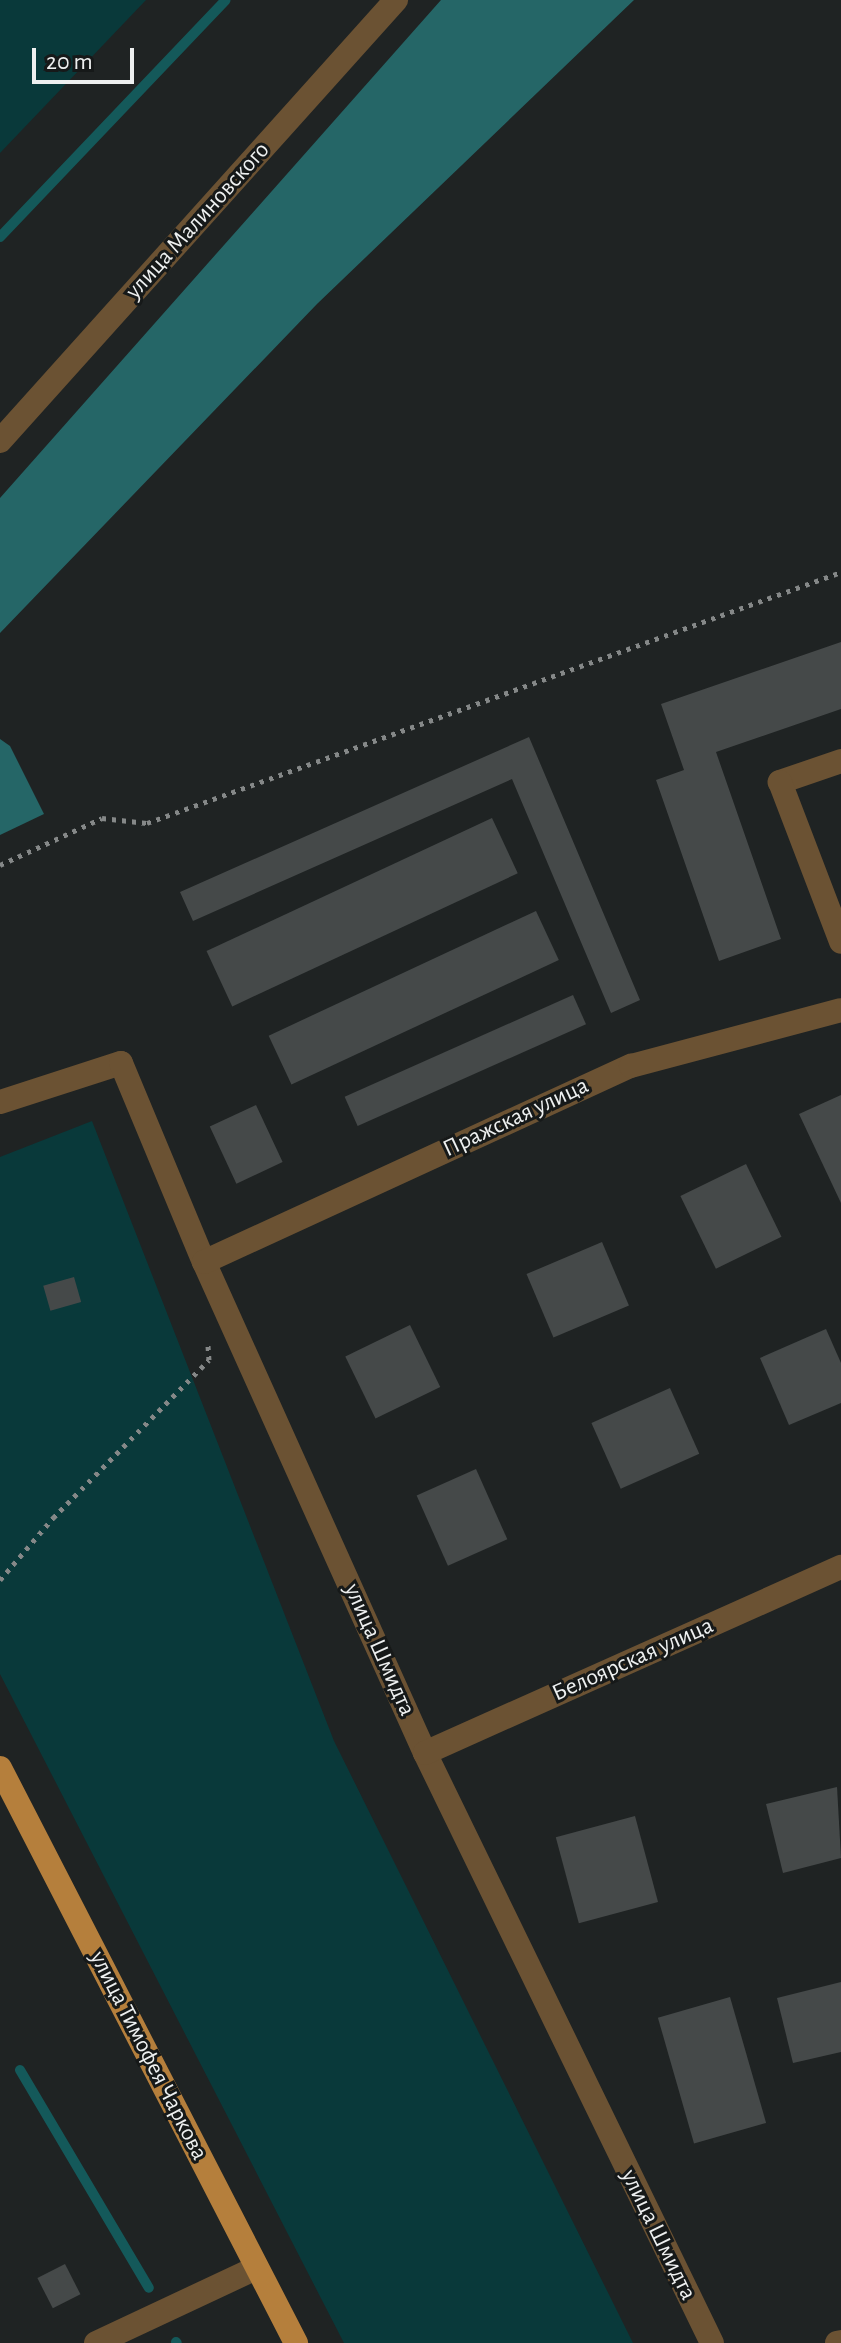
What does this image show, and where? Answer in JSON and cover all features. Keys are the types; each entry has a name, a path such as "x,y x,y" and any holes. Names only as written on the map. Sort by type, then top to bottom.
{"main road":[{"name":"улица Тимофея Чаркова","path":"0,1768 296,2343"}],"street":[{"name":"улица Малиновского","path":"0,441 396,0"},
{"path":"841,761 780,782 841,942"},
{"name":"Пражская улица","path":"204,1262 631,1066 841,1010"},
{"name":"улица Шмидта","path":"0,1102 121,1063 204,1262 425,1753 712,2343"},
{"name":"Белоярская улица","path":"425,1753 841,1567"},
{"path":"96,2343 256,2268"}],"path":[{"path":"0,865 102,818 147,823 841,572"},
{"path":"0,1580 53,1518 209,1360 207,1332"}],"shaded area":[{"path":"0,0 146,0 0,153"},
{"path":"441,0 634,0 317,304 0,633 0,498"},
{"path":"0,739 10,746 44,814 0,835"},
{"path":"92,1121 334,1741 633,2343 344,2343 0,1674 0,1157"}],"building":[{"path":"841,642 841,709 716,752 781,939 719,961 656,780 684,770 661,704"},
{"path":"529,737 640,1000 611,1013 512,779 193,921 180,892"},
{"path":"492,818 518,873 232,1006 207,951"},
{"path":"536,911 559,960 291,1085 269,1036"},
{"path":"573,995 586,1024 358,1126 345,1097"},
{"path":"841,1095 841,1203 799,1114"},
{"path":"256,1105 283,1162 236,1184 210,1127"},
{"path":"746,1164 782,1237 716,1269 680,1196"},
{"path":"602,1242 629,1306 553,1338 527,1274"},
{"path":"74,1277 81,1302 50,1311 43,1286"},
{"path":"410,1325 440,1387 376,1419 345,1357"},
{"path":"826,1329 841,1363 841,1403 789,1425 760,1358"},
{"path":"670,1388 699,1454 621,1489 591,1423"},
{"path":"476,1469 507,1539 448,1566 417,1495"},
{"path":"837,1787 841,1858 783,1873 766,1804"},
{"path":"635,1816 658,1902 579,1923 556,1837"},
{"path":"841,1982 841,2052 793,2063 777,1998"},
{"path":"730,1997 766,2123 694,2144 658,2018"},
{"path":"65,2264 80,2294 53,2308 37,2278"}],"waterway":[{"path":"0,237 226,0"},
{"path":"20,2070 149,2288"}]}
